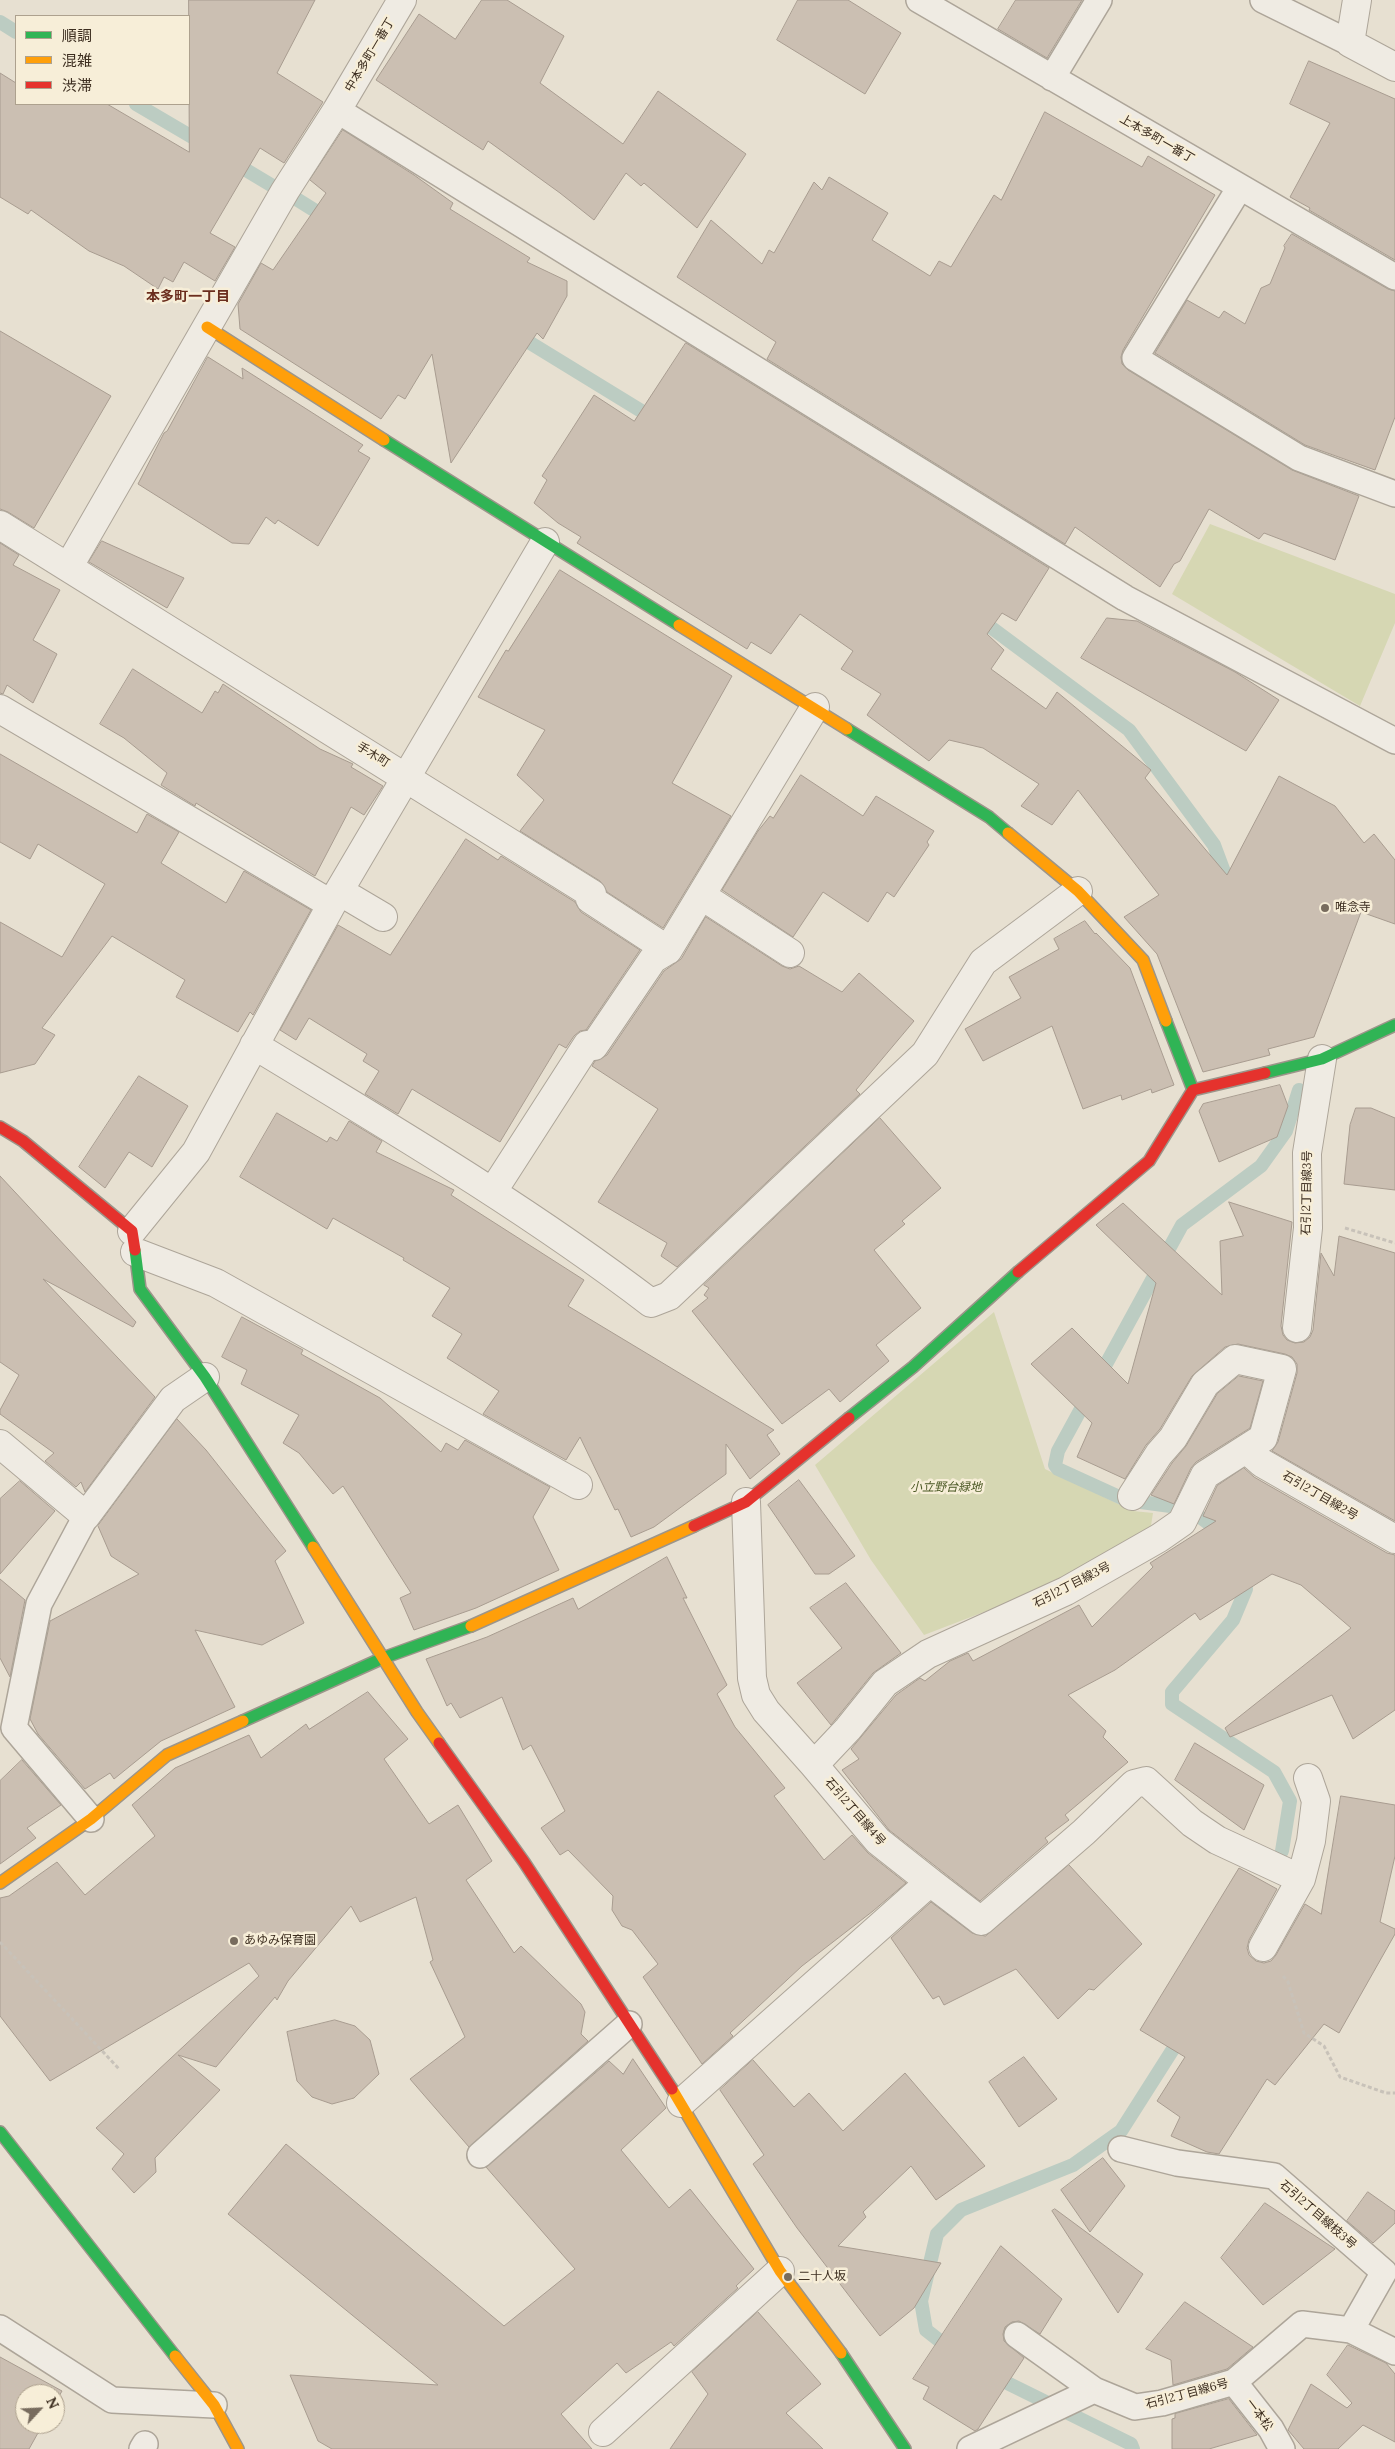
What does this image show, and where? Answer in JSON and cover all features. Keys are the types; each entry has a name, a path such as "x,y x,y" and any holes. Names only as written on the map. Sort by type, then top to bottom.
{"street":[{"name":"中本多町一番丁","path":"68,566 284,191 337,110 402,0"},
{"path":"1357,0 1350,42 1395,66"},
{"path":"207,327 546,542 815,707 989,817 1078,891 1143,960 1193,1090"},
{"name":"手木町","path":"0,525 592,894 590,899 668,950"},
{"path":"546,542 335,897 196,1152 133,1241 140,1289 205,1377 417,1712 524,1862 681,2103 780,2271 838,2349 905,2449"},
{"path":"493,1191 587,1046 594,1046 653,959 668,950 815,707"},
{"path":"0,708 335,897 383,917"},
{"path":"254,1045 493,1191 597,1262 651,1303 669,1296 925,1054 983,962 1078,891"},
{"path":"702,896 790,953"},
{"path":"0,1883 91,1819 167,1755 383,1658 482,1622 746,1502 912,1367 1041,1251 1149,1161 1193,1090 1322,1059 1395,1025"},
{"name":"石引2丁目線3号","path":"1297,1328 1308,1218 1307,1153 1322,1059"},
{"path":"0,1126 23,1141 133,1241 216,1284 578,1486"},
{"name":"石引2丁目線3号","path":"814,1765 848,1729 885,1683 928,1654 1066,1590 1159,1538 1182,1522 1205,1474 1263,1438 1282,1369 1235,1359 1205,1384 1174,1438 1159,1454 1132,1496"},
{"path":"0,1444 86,1516 173,1399 205,1377"},
{"name":"石引2丁目線2号","path":"1246,1450 1262,1463 1395,1539"},
{"name":"石引2丁目線4号","path":"746,1502 752,1678 756,1695 766,1711 878,1841 980,1921 1084,1832 1134,1784 1146,1781 1192,1823 1217,1840 1301,1879"},
{"path":"1263,1947 1301,1879 1311,1841 1316,1802 1308,1778"},
{"path":"681,2103 930,1882"},
{"path":"0,2132 214,2405 238,2449"},
{"path":"602,2440 780,2271"}],"lane":[{"name":"上本多町一番丁","path":"920,0 1395,277"},
{"path":"1052,78 1099,0"},
{"path":"1263,0 1350,42"},
{"path":"337,110 1125,598 1395,741"},
{"path":"1240,187 1135,358 1299,458 1395,494"},
{"path":"86,1516 40,1604 14,1728 91,1819"},
{"path":"480,2155 629,2024"},
{"name":"石引2丁目線枝3号","path":"1121,2149 1177,2163 1274,2176 1384,2272 1351,2330"},
{"name":"石引2丁目線6号","path":"1017,2335 1094,2390 1135,2407 1162,2403 1234,2382 1302,2324 1351,2330 1395,2352"},
{"path":"0,2328 112,2400 214,2405"},
{"name":"一本松","path":"1234,2382 1271,2429 1282,2449"},
{"path":"970,2449 1094,2390"}],"path":[{"path":"1308,1218 1395,1243"},
{"path":"0,1942 120,2070"},
{"path":"1263,1947 1288,1982 1304,2033 1324,2046 1340,2077 1386,2092 1395,2093"}],"green space":[{"path":"1210,524 1395,594 1395,623 1360,706 1172,594"},
{"name":"小立野台緑地","path":"994,1312 1045,1469 1133,1511 1153,1513 1150,1532 1057,1584 924,1635 871,1560 815,1465"}],"building":[{"path":"189,0 315,0 277,73 323,102 284,163 260,148 210,233 235,247 215,281 184,262 173,282 164,277 158,289 124,266 89,251 31,210 28,214 0,197 0,73 15,82 15,105 109,105 189,152"},
{"path":"482,0 507,0 564,36 540,83 623,144 658,91 746,154 697,228 644,183 641,186 626,173 594,220 488,141 483,150 376,80 419,14 455,39"},
{"path":"798,0 848,0 901,33 865,94 777,40"},
{"path":"1016,0 1082,0 1047,58 998,29"},
{"path":"1309,61 1395,99 1395,260 1290,197 1330,123 1290,104"},
{"path":"1045,112 1142,167 1148,156 1215,195 1123,350 1122,364 1128,370 1292,470 1359,496 1335,560 1264,533 1259,539 1209,509 1180,561 1174,564 1160,587 1075,527 1065,544 767,359 776,342 677,277 711,220 762,264 769,250 774,253 814,182 822,190 829,177 888,213 872,240 930,276 939,261 951,267 994,195 1001,200"},
{"path":"343,130 414,175 453,203 450,209 530,258 527,262 567,281 567,296 543,339 537,333 451,463 432,354 405,399 398,395 381,419 240,329 238,304 261,263 273,270 326,193 310,180"},
{"path":"1292,234 1388,289 1395,291 1395,417 1375,470 1305,445 1155,353 1187,300 1219,318 1224,311 1245,324 1261,288 1270,284 1285,248 1284,246"},
{"path":"0,331 111,396 34,528 0,509"},
{"path":"686,343 1049,568 1016,621 1002,613 987,634 1004,650 991,669 1046,709 1057,692 1151,770 1145,778 1227,875 1279,776 1335,806 1364,843 1374,834 1395,860 1395,924 1361,912 1314,1037 1268,1049 1270,1055 1203,1072 1157,954 1124,917 1159,895 1078,790 1052,825 1021,806 1039,784 983,748 949,740 929,761 867,715 881,694 841,669 853,651 800,614 771,654 751,642 747,649 577,543 581,537 558,523 534,503 547,480 542,476 594,395 634,421"},
{"path":"208,357 243,379 242,368 363,445 358,451 370,458 318,546 278,520 275,524 266,517 249,544 232,543 138,484 164,433 167,431"},
{"path":"102,541 184,578 167,608 89,562"},
{"path":"0,543 19,555 13,565 60,590 33,640 57,654 33,703 7,685 3,694 0,693"},
{"path":"560,570 732,676 672,783 731,816 663,928 607,892 600,881 520,831 544,800 517,775 545,730 478,697 506,650 508,651"},
{"path":"1107,618 1137,621 1235,672 1279,700 1246,751 1081,658"},
{"path":"133,669 202,713 215,691 218,693 223,684 320,749 353,764 351,767 383,786 364,815 351,807 315,876 196,803 195,806 161,785 167,773 124,738 100,724"},
{"path":"0,754 137,833 147,814 179,832 161,863 226,903 244,871 311,910 253,1015 250,1012 238,1032 176,997 185,980 112,936 42,1028 55,1035 35,1064 0,1073 0,922 62,957 105,884 38,844 30,859 0,842"},
{"path":"801,775 863,816 876,796 934,831 927,842 929,845 894,897 887,892 868,922 823,892 793,937 722,890 758,831 770,816 773,818"},
{"path":"466,839 498,860 501,856 575,902 581,912 640,950 586,1030 580,1031 574,1036 566,1048 559,1044 500,1142 412,1089 398,1114 365,1094 379,1071 363,1061 367,1054 309,1018 296,1040 280,1030 338,925 390,955"},
{"path":"706,917 782,966 790,969 799,966 842,992 859,973 914,1021 856,1090 860,1094 677,1267 661,1256 667,1243 598,1202 658,1109 592,1066 595,1061 607,1055 664,971 681,959"},
{"path":"1085,921 1095,934 1130,968 1174,1085 1152,1093 1151,1089 1122,1100 1121,1095 1083,1109 1052,1026 983,1061 965,1029 1021,998 1009,977 1059,949 1054,939"},
{"path":"139,1076 188,1106 152,1167 129,1152 105,1188 79,1167"},
{"path":"1280,1085 1288,1106 1277,1137 1219,1162 1199,1111 1203,1104"},
{"path":"1356,1108 1371,1108 1395,1118 1395,1190 1344,1184 1350,1125"},
{"path":"277,1113 327,1142 330,1137 337,1141 349,1121 382,1141 376,1152 454,1190 451,1195 584,1280 568,1306 774,1430 767,1435 780,1454 750,1479 726,1444 726,1474 654,1527 631,1537 618,1509 615,1510 580,1437 566,1460 483,1414 499,1391 447,1358 462,1334 432,1316 450,1288 403,1260 404,1258 333,1218 327,1229 240,1177"},
{"path":"880,1118 941,1188 902,1221 905,1224 874,1250 921,1308 876,1345 889,1361 840,1402 829,1389 782,1424 692,1311 708,1298 704,1295 709,1288 704,1285"},
{"path":"0,1176 136,1322 133,1327 43,1279 155,1397 85,1492 81,1482 76,1487 45,1461 54,1453 0,1414 0,1410 19,1375 0,1362"},
{"path":"1229,1202 1292,1222 1281,1326 1283,1335 1287,1340 1295,1343 1304,1342 1310,1337 1313,1330 1321,1253 1334,1276 1339,1236 1395,1253 1395,1521 1272,1451 1278,1442 1297,1373 1297,1364 1292,1357 1285,1354 1238,1344 1225,1347 1192,1376 1160,1429 1146,1445 1125,1479 1077,1457 1092,1423 1031,1364 1072,1328 1128,1384 1156,1283 1096,1225 1123,1203 1222,1295 1220,1241 1243,1236"},
{"path":"242,1317 303,1350 301,1354 380,1398 441,1452 446,1443 458,1450 465,1440 550,1487 533,1517 559,1570 476,1608 414,1630 400,1598 411,1593 343,1486 333,1494 299,1453 283,1443 299,1415 241,1384 247,1370 222,1357"},
{"path":"1239,1376 1263,1381 1250,1428 1196,1462 1191,1468 1174,1504 1151,1495 1172,1463 1186,1446 1217,1394"},
{"path":"177,1419 206,1450 286,1551 275,1561 304,1623 262,1645 195,1630 235,1707 161,1741 114,1779 110,1773 85,1789 38,1734 30,1719 50,1621 139,1574 111,1556 98,1526"},
{"path":"1244,1468 1254,1477 1387,1553 1395,1555 1395,1710 1353,1739 1332,1695 1230,1737 1225,1728 1351,1628 1301,1585 1272,1574 1200,1620 1195,1613 1115,1670 1068,1695 1106,1731 1103,1737 1128,1762 1065,1815 1069,1820 1045,1838 1048,1842 980,1901 889,1830 842,1770 859,1759 851,1749 896,1695 920,1678 925,1681 950,1661 968,1653 973,1661 1079,1605 1092,1627 1153,1567 1150,1563 1216,1521 1203,1516 1217,1486"},
{"path":"799,1480 855,1556 829,1574 815,1574 768,1505"},
{"path":"20,1481 55,1511 0,1574 0,1499"},
{"path":"667,1557 687,1598 683,1598 727,1685 717,1694 735,1727 785,1788 774,1796 824,1860 852,1835 868,1853 906,1883 802,1966 730,2033 733,2036 702,2064 643,1977 658,1964 632,1930 622,1926 612,1910 613,1896 568,1850 560,1855 541,1828 565,1811 531,1745 523,1750 502,1697 460,1718 451,1703 447,1706 426,1659 487,1637 573,1598 578,1609"},
{"path":"0,1579 25,1600 10,1677 0,1658"},
{"path":"846,1583 901,1653 873,1673 831,1725 797,1683 842,1648 810,1608"},
{"path":"368,1692 408,1739 384,1759 429,1824 458,1805 492,1861 466,1880 514,1953 521,1946 581,2004 585,2012 581,2034 588,2041 469,2147 410,2079 465,2037 430,1962 433,1960 416,1897 360,1922 351,1906 288,1981 277,2000 275,1997 216,2067 178,2055 220,2090 155,2158 156,2172 134,2193 112,2169 124,2154 96,2128 259,1976 249,1963 50,2081 0,2016 0,1898 9,1896 57,1862 85,1895 155,1836 132,1805 175,1768 249,1735 261,1758 306,1724 309,1729"},
{"path":"1195,1743 1264,1785 1244,1830 1175,1780"},
{"path":"22,1760 61,1805 27,1828 36,1838 0,1864 0,1781"},
{"path":"1341,1796 1395,1805 1395,1856 1380,1922 1395,1929 1395,1934 1339,2033 1324,2024 1275,2085 1267,2079 1219,2154 1207,2152 1171,2136 1180,2117 1157,2101 1185,2057 1140,2030 1239,1868 1277,1889 1249,1940 1247,1948 1249,1955 1256,1961 1264,1963 1271,1961 1305,1904 1321,1914"},
{"path":"1069,1865 1142,1944 1094,1990 1089,1989 1058,2019 1016,1969 944,2005 939,1996 933,1999 891,1938 931,1902 972,1933 985,1936"},
{"path":"335,2020 355,2026 370,2040 379,2074 354,2098 332,2104 312,2097 297,2081 287,2032"},
{"path":"1024,2057 1057,2099 1019,2127 989,2082"},
{"path":"633,2059 666,2108 621,2150 669,2208 690,2189 754,2269 736,2286 738,2288 674,2346 671,2342 626,2373 617,2363 561,2414 592,2449 332,2449 318,2441 290,2375 438,2385 228,2214 286,2144 504,2326 575,2269 486,2167 609,2061 623,2074"},
{"path":"753,2060 794,2107 809,2093 843,2131 905,2073 985,2166 936,2200 911,2166 863,2212 866,2217 838,2246 941,2263 914,2308 880,2336 797,2228 753,2164 764,2155 720,2090"},
{"path":"1103,2158 1125,2186 1090,2232 1061,2190"},
{"path":"1368,2192 1395,2211 1395,2223 1373,2243 1347,2221"},
{"path":"1265,2203 1335,2249 1263,2305 1221,2258"},
{"path":"1055,2209 1143,2274 1118,2313 1052,2211"},
{"path":"1001,2246 1062,2299 1040,2334 1019,2321 1012,2322 1005,2327 1004,2341 1024,2358 975,2431 923,2399 929,2387 913,2379"},
{"path":"1185,2302 1253,2347 1227,2369 1173,2385 1171,2360 1146,2349"},
{"path":"758,2312 821,2384 786,2413 823,2449 670,2449 708,2394 692,2372"},
{"path":"1348,2345 1386,2363 1395,2374 1395,2442 1363,2425 1338,2449 1304,2449 1288,2430 1311,2384 1347,2408 1352,2403 1327,2375"},
{"path":"0,2357 49,2384 15,2384 15,2434 37,2434 29,2449 0,2449"},
{"path":"1229,2399 1257,2435 1209,2449 1172,2449 1172,2419 1175,2418 1175,2414"}],"waterway":[{"path":"0,22 15,31"},
{"path":"138,105 204,144"},
{"path":"231,161 271,185"},
{"path":"298,200 330,220"},
{"path":"514,333 656,420"},
{"path":"977,617 1129,730 1214,845 1230,888"},
{"path":"1099,1377 1182,1225 1261,1166 1286,1131 1299,1090"},
{"path":"1088,1396 1058,1451 1055,1465 1058,1469 1126,1500 1178,1507"},
{"path":"1196,1514 1216,1529 1223,1538"},
{"path":"1242,1575 1246,1589 1233,1620 1172,1692 1172,1704 1274,1772 1290,1801 1282,1851"},
{"path":"954,2352 926,2330 921,2301 937,2234 961,2210 1073,2165 1121,2131 1182,2035"},
{"path":"991,2375 1131,2444 1133,2449"}],"traffic: fast":[{"path":"384,440 679,625"},
{"path":"847,729 989,817 1008,833"},
{"path":"1166,1021 1193,1090"},
{"path":"1265,1073 1322,1059 1395,1025"},
{"path":"135,1250 140,1289 205,1377 313,1547"},
{"path":"849,1418 913,1367 1018,1272"},
{"path":"243,1721 383,1658 471,1626"},
{"path":"0,2132 175,2356"},
{"path":"841,2353 905,2449"}],"traffic: slow":[{"path":"207,327 384,440"},
{"path":"679,625 847,729"},
{"path":"1008,833 1078,891 1143,960 1166,1021"},
{"path":"471,1626 694,1526"},
{"path":"313,1547 417,1712 439,1743"},
{"path":"0,1883 91,1819 167,1755 243,1721"},
{"path":"672,2089 780,2271 841,2353"},
{"path":"175,2356 214,2405 238,2449"}],"traffic: jam":[{"path":"1018,1272 1149,1161 1193,1090 1265,1073"},
{"path":"0,1127 23,1141 132,1231 135,1250"},
{"path":"694,1526 746,1502 849,1418"},
{"path":"439,1743 524,1862 672,2089"}],"place":[{"name":"唯念寺","path":"1325,908"},
{"name":"あゆみ保育園","path":"234,1941"},
{"name":"二十人坂","path":"788,2277"}],"district":[{"name":"本多町一丁目","path":"188,297"}]}
